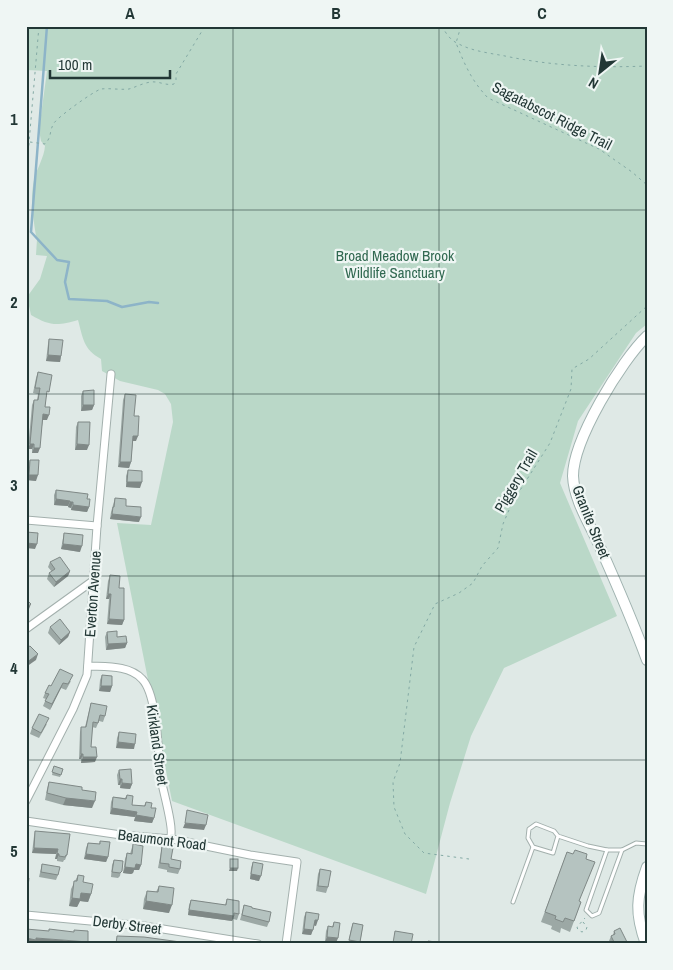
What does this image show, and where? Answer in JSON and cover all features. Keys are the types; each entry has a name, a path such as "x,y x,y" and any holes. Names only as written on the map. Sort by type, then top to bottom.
{"street":[{"name":"Granite Street","path":"647,336 628,359 594,415 581,443 575,462 573,478 577,497 620,591 647,660"},
{"name":"Everton Avenue","path":"26,801 73,709 83,686 88,666 98,526 112,374"},
{"path":"26,520 98,526"},
{"path":"26,629 94,580"},
{"name":"Kirkland Street","path":"88,666 131,670 141,677 148,686 153,706 161,777 172,828 170,838"},
{"name":"Beaumont Road","path":"26,820 121,835 170,838 296,862 286,944"},
{"path":"646,944 638,915 647,866"},
{"name":"Derby Street","path":"26,915 144,926 258,944"}],"lane":[{"path":"514,902 532,847 528,838 529,829 536,824 554,830 558,836 607,850 622,850 636,842 647,844"},
{"path":"532,847 553,853 558,836"},
{"path":"607,850 586,910 592,916 599,913 622,850"}],"path":[{"path":"26,178 39,26"},
{"path":"30,142 45,144 50,138 50,131 54,123 66,111 100,90 128,89 150,82 174,84 176,74 205,26"},
{"path":"442,26 456,43 480,52 538,62 586,67 647,66"},
{"path":"456,43 461,26"},
{"name":"Sagatabscot Ridge Trail","path":"456,43 475,84 488,98 599,149 647,185"},
{"name":"Piggery Trail","path":"469,859 424,853 405,834 394,808 393,782 400,763 414,647 435,604 459,593 473,583 482,566 498,548 503,524 512,503 550,443 571,389 572,369 589,359 647,306"}],"green space":[{"name":"Broad Meadow Brook Wildlife Sanctuary","path":"26,26 647,26 647,324 636,333 578,421 560,483 617,616 504,668 471,736 450,803 426,894 172,801 117,523 151,525 173,422 171,404 165,394 158,390 120,381 102,371 101,359 87,347 78,320 54,324 31,315 27,297 40,279 47,256 36,255 37,239 32,201 34,180 45,146 41,141 39,130 47,71 26,70"}],"building":[{"path":"49,339 63,340 61,356 48,355"},
{"path":"38,372 52,375 45,407 50,407 49,415 43,414 40,448 34,448 34,444 30,444 34,400 38,400 40,388 35,388"},
{"path":"94,390 94,405 83,405 83,391"},
{"path":"125,394 136,395 134,416 139,416 138,436 133,436 131,462 120,462"},
{"path":"78,422 90,422 89,445 77,444"},
{"path":"30,460 39,460 38,475 29,475"},
{"path":"128,470 142,471 142,482 127,482"},
{"path":"56,490 88,494 87,499 90,499 89,507 73,505 73,502 56,499"},
{"path":"115,498 126,499 126,506 141,507 141,517 112,514"},
{"path":"26,532 38,533 37,544 26,543"},
{"path":"64,533 83,535 82,546 63,544"},
{"path":"60,557 70,571 56,582 49,573 55,569 50,562"},
{"path":"110,575 120,576 119,588 124,588 124,620 109,619 111,594 108,594"},
{"path":"26,599 31,604 26,608"},
{"path":"60,619 70,632 61,640 50,627"},
{"path":"117,631 117,637 126,636 127,643 108,644 107,632"},
{"path":"30,646 38,654 26,663 26,648"},
{"path":"60,669 73,675 68,684 63,683 52,704 45,701 49,694 45,693"},
{"path":"102,675 112,676 112,686 101,686"},
{"path":"91,703 107,706 105,716 100,715 98,723 93,722 91,747 96,747 97,757 83,757 83,754 81,754 81,727 86,727"},
{"path":"39,714 49,718 41,733 32,728"},
{"path":"119,732 136,734 135,744 118,742"},
{"path":"54,766 63,769 61,775 52,772"},
{"path":"131,769 132,784 122,783 119,770"},
{"path":"49,782 82,787 82,790 96,792 95,801 66,798 47,793"},
{"path":"127,795 133,796 132,805 145,806 146,802 152,803 151,808 156,808 154,818 136,815 137,812 112,808 113,797 126,799"},
{"path":"187,810 208,815 206,825 185,823"},
{"path":"35,831 70,834 67,855 65,857 59,856 57,853 58,849 34,848"},
{"path":"100,841 110,842 108,857 86,854 88,843 100,844"},
{"path":"133,844 143,846 141,865 136,864 135,868 125,867 127,853 132,854"},
{"path":"162,846 173,848 171,859 181,861 180,869 169,867 169,864 160,863"},
{"path":"575,850 587,854 586,859 595,862 579,901 581,902 574,921 565,918 563,922 555,919 556,916 545,912 567,852 573,854"},
{"path":"230,859 238,859 238,868 230,868"},
{"path":"114,860 123,861 120,873 112,872"},
{"path":"253,862 263,864 261,876 251,874"},
{"path":"42,864 60,867 58,875 41,872"},
{"path":"320,869 331,871 328,887 318,886"},
{"path":"78,875 84,876 83,882 93,884 91,894 81,893 80,899 72,898 74,881 77,881"},
{"path":"26,877 29,878 27,895 26,895"},
{"path":"159,886 174,888 172,905 146,901 147,891 158,892"},
{"path":"227,899 239,901 239,914 234,913 234,916 189,910 191,900 226,905"},
{"path":"244,905 271,912 269,922 242,915"},
{"path":"306,912 319,914 318,920 315,920 313,930 304,929"},
{"path":"334,922 340,923 338,938 327,937 328,926 333,927"},
{"path":"353,923 363,925 360,942 349,940"},
{"path":"620,928 628,944 615,944 611,936 615,934 614,931"},
{"path":"26,929 88,931 88,942 26,938"},
{"path":"395,931 413,934 411,944 393,943"},
{"path":"117,936 144,937 195,944 116,944"},
{"path":"428,941 444,943 444,944 427,944"}],"waterway":[{"path":"47,26 31,232 57,260 69,262 65,282 69,299 107,301 122,307 149,302 158,303"}]}
